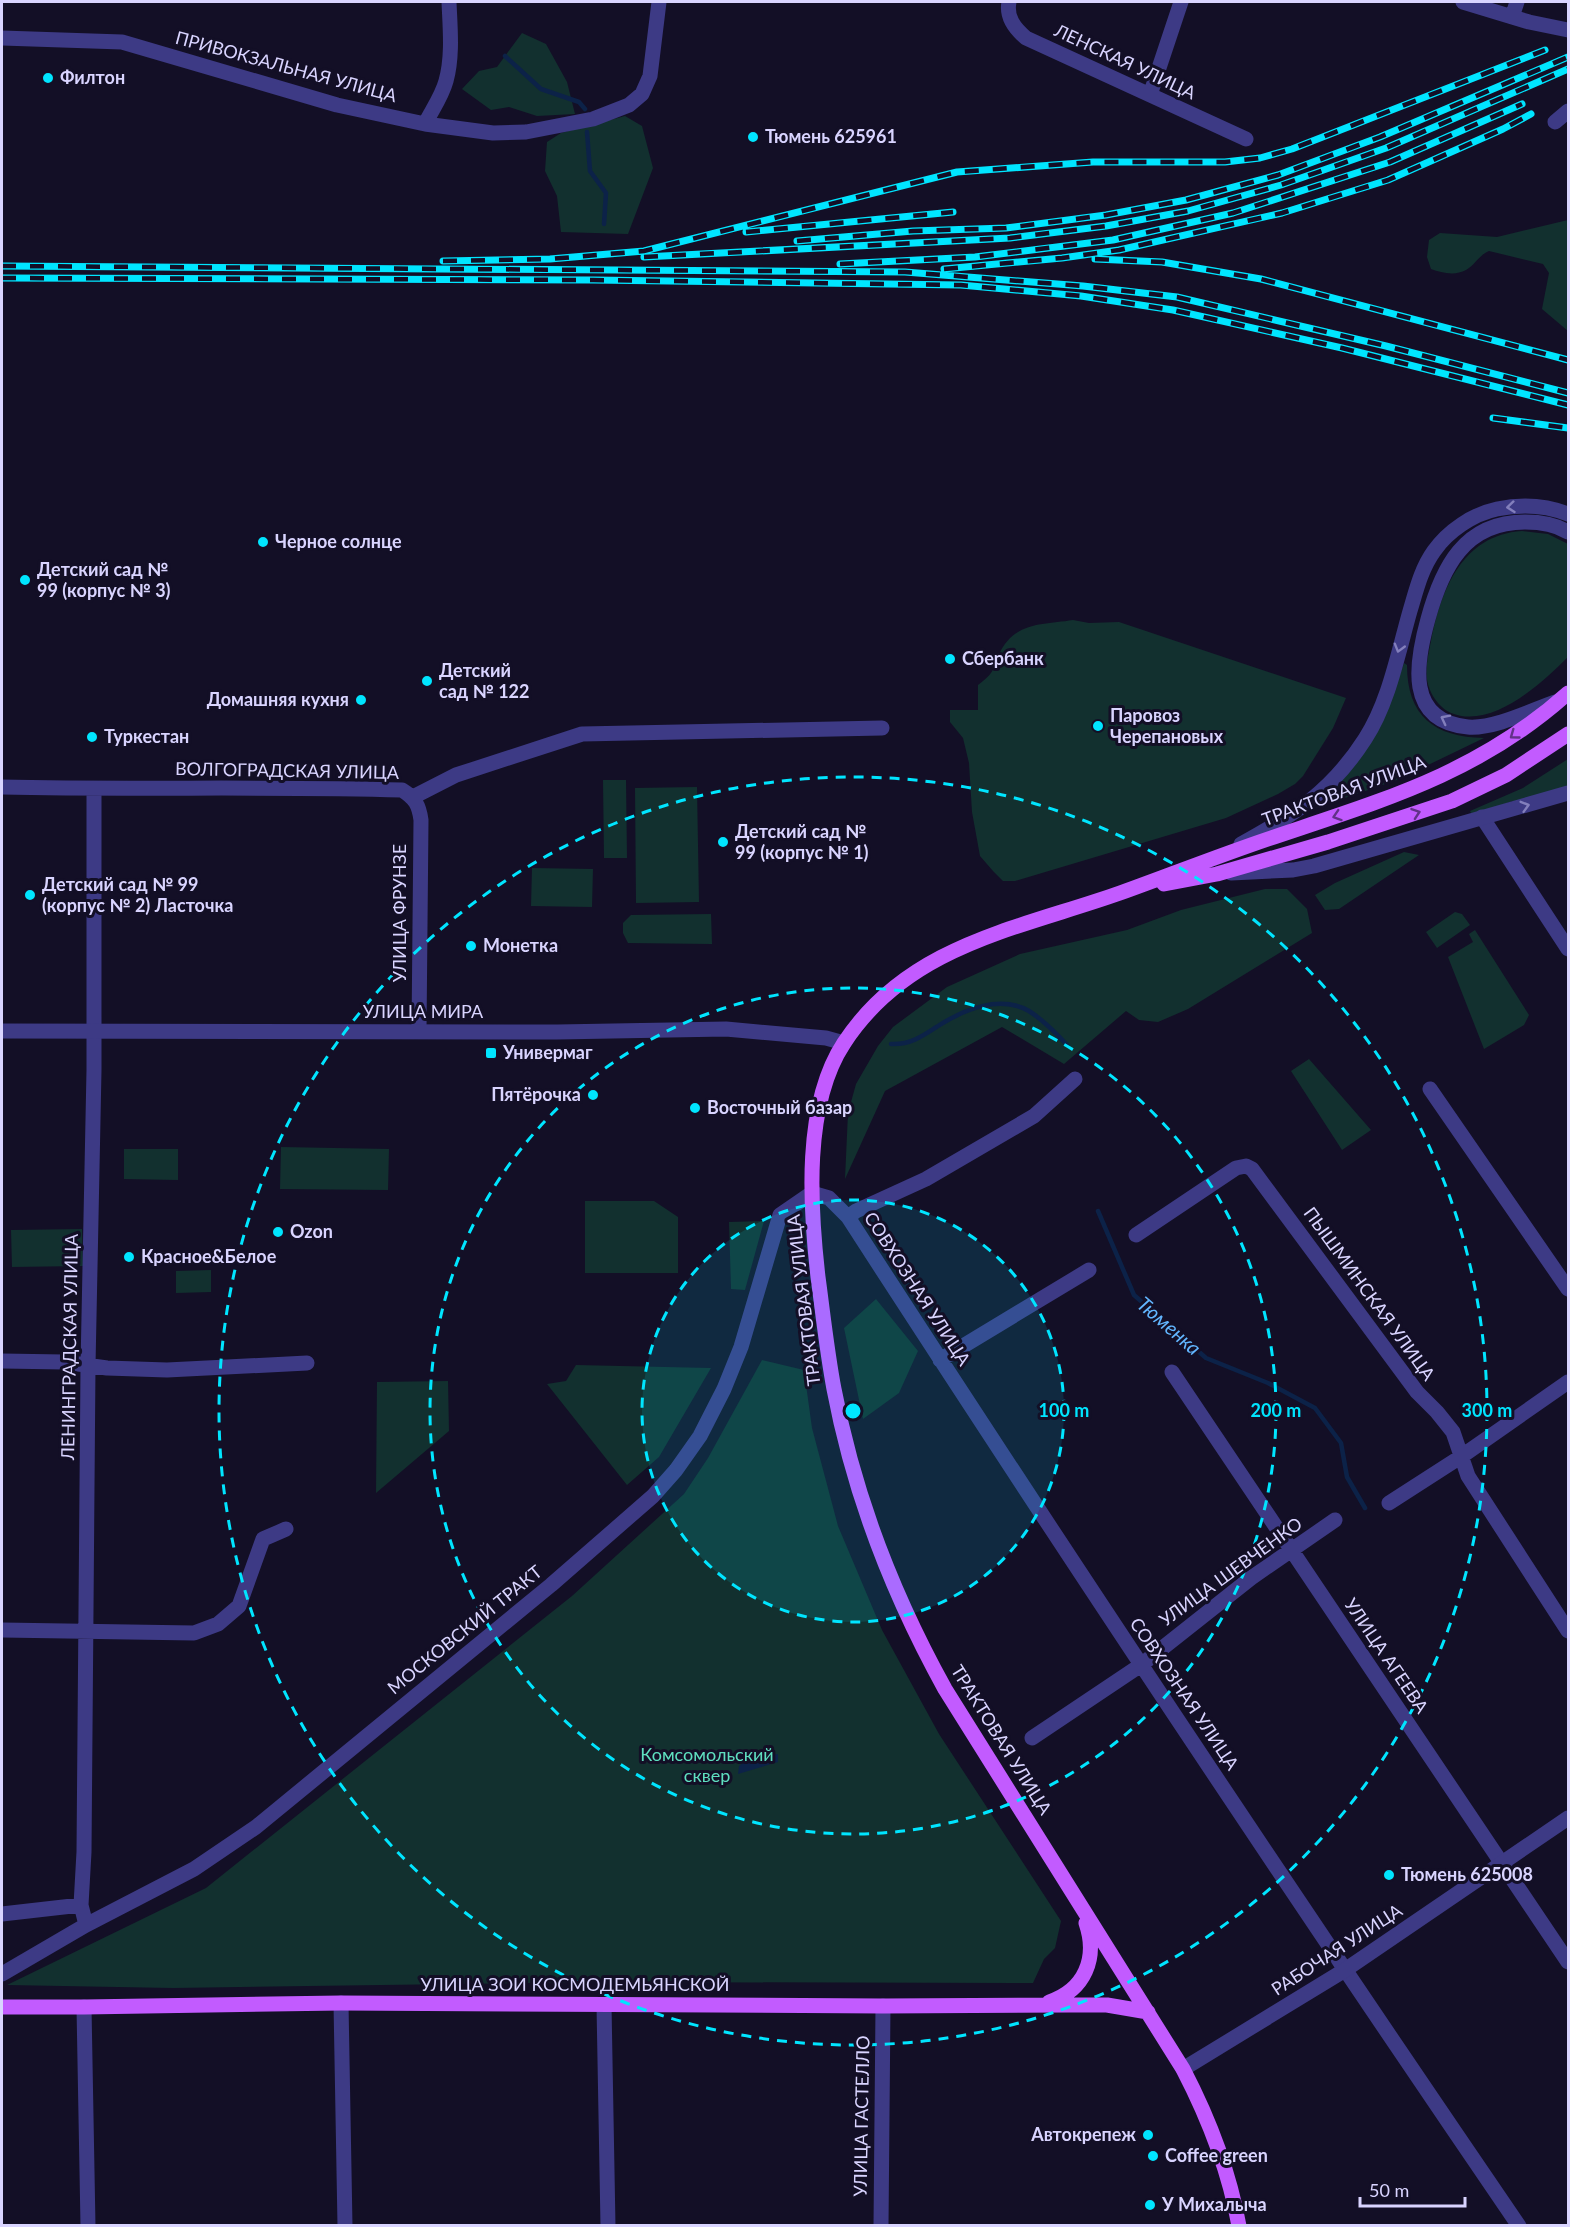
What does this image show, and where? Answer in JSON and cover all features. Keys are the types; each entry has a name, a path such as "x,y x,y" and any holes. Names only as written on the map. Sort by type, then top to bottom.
{"main road":[{"name":"ТРАКТОВАЯ УЛИЦА","path":"1239,2226 1230,2182 1198,2096 1148,2012 945,1689 913,1629 882,1560 855,1479 834,1388 815,1254 812,1158 817,1120 828,1078 844,1043 884,997 900,983 938,958 988,935 1117,894 1434,780 1504,742 1565,697"},
{"name":"ТРАКТОВАЯ УЛИЦА","path":"1117,894 1217,874 1328,842 1452,801 1506,775 1569,734"},
{"path":"1038,2006 1066,1995 1075,1988 1086,1970 1090,1938 1079,1903"},
{"name":"УЛИЦА ЗОИ КОСМОДЕМЬЯНСКОЙ","path":"2,2007 341,2003 1107,2005 1148,2012"}],"street":[{"path":"425,124 446,84 450,54 449,2"},
{"name":"ПРИВОКЗАЛЬНАЯ УЛИЦА","path":"2,38 122,42 337,105 425,124 493,133 526,132 593,119 629,105 642,94 650,76 659,2"},
{"name":"ЛЕНСКАЯ УЛИЦА","path":"1009,2 1009,18 1016,30 1026,38 1246,139"},
{"path":"1150,95 1182,2"},
{"path":"1463,2 1549,27 1569,30"},
{"path":"1512,17 1517,2"},
{"path":"1555,122 1569,111"},
{"path":"1217,857 1270,828 1312,801 1353,756 1365,738 1380,706 1419,581 1434,551 1442,542 1467,522 1491,510 1539,506 1569,514"},
{"path":"1565,697 1492,724 1479,727 1460,725 1441,718 1429,708 1419,687 1417,664 1440,579 1462,547 1486,530 1514,522 1542,523 1569,532"},
{"name":"ВОЛГОГРАДСКАЯ УЛИЦА","path":"2,787 348,788 402,790 413,797 456,775 582,734 882,728"},
{"name":"ЛЕНИНГРАДСКАЯ УЛИЦА","path":"86,1925 81,1905 84,1852 87,1631 94,789"},
{"path":"1217,874 1293,870 1314,866 1569,793"},
{"name":"УЛИЦА ФРУНЗЕ","path":"413,797 419,807 420,820 419,1031"},
{"path":"1482,817 1569,949"},
{"name":"УЛИЦА МИРА","path":"2,1031 726,1029 826,1038 844,1043"},
{"path":"848,1217 926,1179 1034,1116 1074,1079"},
{"path":"1430,1089 1569,1289"},
{"name":"ПЫШМИНСКАЯ УЛИЦА","path":"1136,1235 1236,1168 1246,1166 1256,1173 1417,1392 1446,1422 1456,1438 1468,1476 1569,1631"},
{"name":"СОВХОЗНАЯ УЛИЦА","path":"812,1193 829,1198 848,1217 1141,1665 1519,2226"},
{"name":"МОСКОВСКИЙ ТРАКТ","path":"2,1974 86,1925 194,1869 256,1827 551,1585 653,1496 676,1470 700,1436 724,1389 748,1328 780,1215 812,1193"},
{"path":"940,1360 1089,1270"},
{"path":"2,1361 64,1362 88,1366 167,1370 307,1363"},
{"name":"УЛИЦА АГЕЕВА","path":"1172,1372 1569,1962"},
{"path":"1389,1503 1569,1382"},
{"name":"УЛИЦА ШЕВЧЕНКО","path":"1032,1738 1141,1665 1251,1578 1335,1520"},
{"path":"2,1630 194,1633 218,1624 239,1606 263,1539 286,1529"},
{"name":"РАБОЧАЯ УЛИЦА","path":"1183,2069 1345,1970 1569,1818"},
{"path":"2,1914 81,1905"},
{"path":"341,2003 345,2226"},
{"path":"604,2005 608,2226"},
{"name":"УЛИЦА ГАСТЕЛЛО","path":"881,2226 883,2006"},
{"path":"84,2007 88,2226"}],"green space":[{"path":"522,33 546,44 567,82 575,114 537,116 509,107 491,110 462,89 479,71 497,67"},
{"path":"625,116 642,126 653,168 628,234 561,232 557,196 545,171 547,142 561,133"},
{"path":"1568,220 1568,331 1542,309 1549,273 1543,264 1489,251 1466,270 1448,273 1431,269 1427,257 1429,240 1440,233 1497,237"},
{"path":"1522,531 1548,534 1568,544 1568,657 1530,691 1499,710 1467,717 1451,713 1441,707 1434,697 1427,678 1435,622 1448,585 1469,554 1484,543 1501,535"},
{"path":"1073,620 1089,623 1119,622 1346,698 1333,728 1303,776 1295,784 1278,794 1226,818 1015,881 1003,881 980,856 972,812 969,763 963,738 950,722 950,710 978,710 978,685 991,674 999,654 1013,635 1031,626"},
{"path":"1404,663 1407,665 1412,698 1418,710 1427,720 1451,733 1484,738 1397,780 1316,808 1347,774 1370,742 1388,706"},
{"path":"1568,759 1568,788 1517,803 1513,801 1472,815 1470,811 1523,788"},
{"path":"603,780 626,780 627,858 604,858"},
{"path":"697,787 699,902 636,903 635,788"},
{"path":"1404,852 1419,855 1339,909 1325,910 1315,895 1335,883"},
{"path":"532,868 593,869 592,907 531,906"},
{"path":"1265,889 1287,889 1307,909 1312,933 1188,1009 1158,1022 1139,1020 1126,1011 1064,1064 1002,1027 885,1091 845,1179 848,1113 856,1084 878,1046 893,1027 947,987 1020,954 1127,930 1181,910"},
{"path":"1455,912 1462,914 1470,925 1437,948 1426,932"},
{"path":"711,914 712,944 628,943 623,933 623,923 631,915"},
{"path":"1475,930 1529,1015 1524,1025 1484,1049 1448,957 1473,942 1469,934"},
{"path":"1309,1059 1371,1130 1342,1150 1291,1071"},
{"path":"281,1147 389,1149 388,1190 280,1189"},
{"path":"124,1149 178,1149 178,1180 124,1179"},
{"path":"585,1201 654,1201 678,1217 678,1273 585,1273"},
{"path":"764,1221 745,1290 731,1289 729,1222"},
{"path":"82,1229 83,1266 12,1267 11,1230"},
{"path":"211,1270 211,1292 176,1293 176,1271"},
{"path":"876,1299 918,1351 899,1393 863,1419 844,1328"},
{"name":"Комсомольский сквер","path":"762,1360 804,1370 812,1428 838,1526 882,1630 939,1734 1061,1921 1055,1948 1044,1959 1033,1983 602,1982 173,1988 7,1985 206,1888 572,1596 684,1494 708,1458"},
{"path":"576,1365 711,1368 659,1457 627,1485 547,1384 566,1381"},
{"path":"448,1381 449,1431 376,1493 377,1382"}],"water":[{"path":"778,1754 778,1762 738,1774 739,1766 744,1762"}],"waterway":[{"name":"Тюменка","path":"505,56 541,89 579,102 585,109"},
{"name":"Тюменка","path":"587,132 590,171 606,193 604,224"},
{"name":"Тюменка","path":"891,1044 916,1039 970,1010 982,1006 1006,1004 1029,1011 1067,1045"},
{"name":"Тюменка","path":"1098,1211 1134,1295 1206,1358 1268,1383 1315,1408 1341,1443 1347,1477 1365,1508"}],"railway":[{"path":"443,261 550,259 644,251 957,172 1093,162 1225,162 1260,158 1292,149 1545,50"},
{"path":"797,241 913,231 1006,228 1106,215 1186,200 1278,175 1380,137 1568,57"},
{"path":"644,257 1010,238 1106,226 1188,211 1281,185 1386,148 1568,69"},
{"path":"840,264 975,257 1113,240 1233,213 1390,162 1522,104"},
{"path":"944,269 1062,258 1119,250 1282,213 1388,180 1503,129 1531,114"},
{"path":"746,232 953,212"},
{"path":"1095,259 1162,262 1261,279 1568,360"},
{"path":"2,266 905,272 1083,286 1177,297 1386,346 1568,393"},
{"path":"2,278 593,280 961,285 1081,296 1173,310 1342,348 1568,405"},
{"path":"1493,418 1568,428"}],"place":[{"name":"Филтон","path":"48,78"},
{"name":"Тюмень 625961","path":"753,137"},
{"name":"Черное солнце","path":"263,542"},
{"name":"Детский сад № 99 (корпус № 3)","path":"25,580"},
{"name":"Сбербанк","path":"950,659"},
{"name":"Детский сад № 122","path":"427,681"},
{"name":"Домашняя кухня","path":"361,700"},
{"name":"Паровоз Черепановых","path":"1098,726"},
{"name":"Туркестан","path":"92,737"},
{"name":"Детский сад № 99 (корпус № 1)","path":"723,842"},
{"name":"Детский сад № 99 (корпус № 2) Ласточка","path":"30,895"},
{"name":"Монетка","path":"471,946"},
{"name":"Универмаг","path":"491,1053"},
{"name":"Пятёрочка","path":"593,1095"},
{"name":"Восточный базар","path":"695,1108"},
{"name":"Ozon","path":"278,1232"},
{"name":"Красное&Белое","path":"129,1257"},
{"name":"Тюмень 625008","path":"1389,1875"},
{"name":"Автокрепеж","path":"1148,2135"},
{"name":"Coffee green","path":"1153,2156"},
{"name":"У Михалыча","path":"1150,2205"}]}
